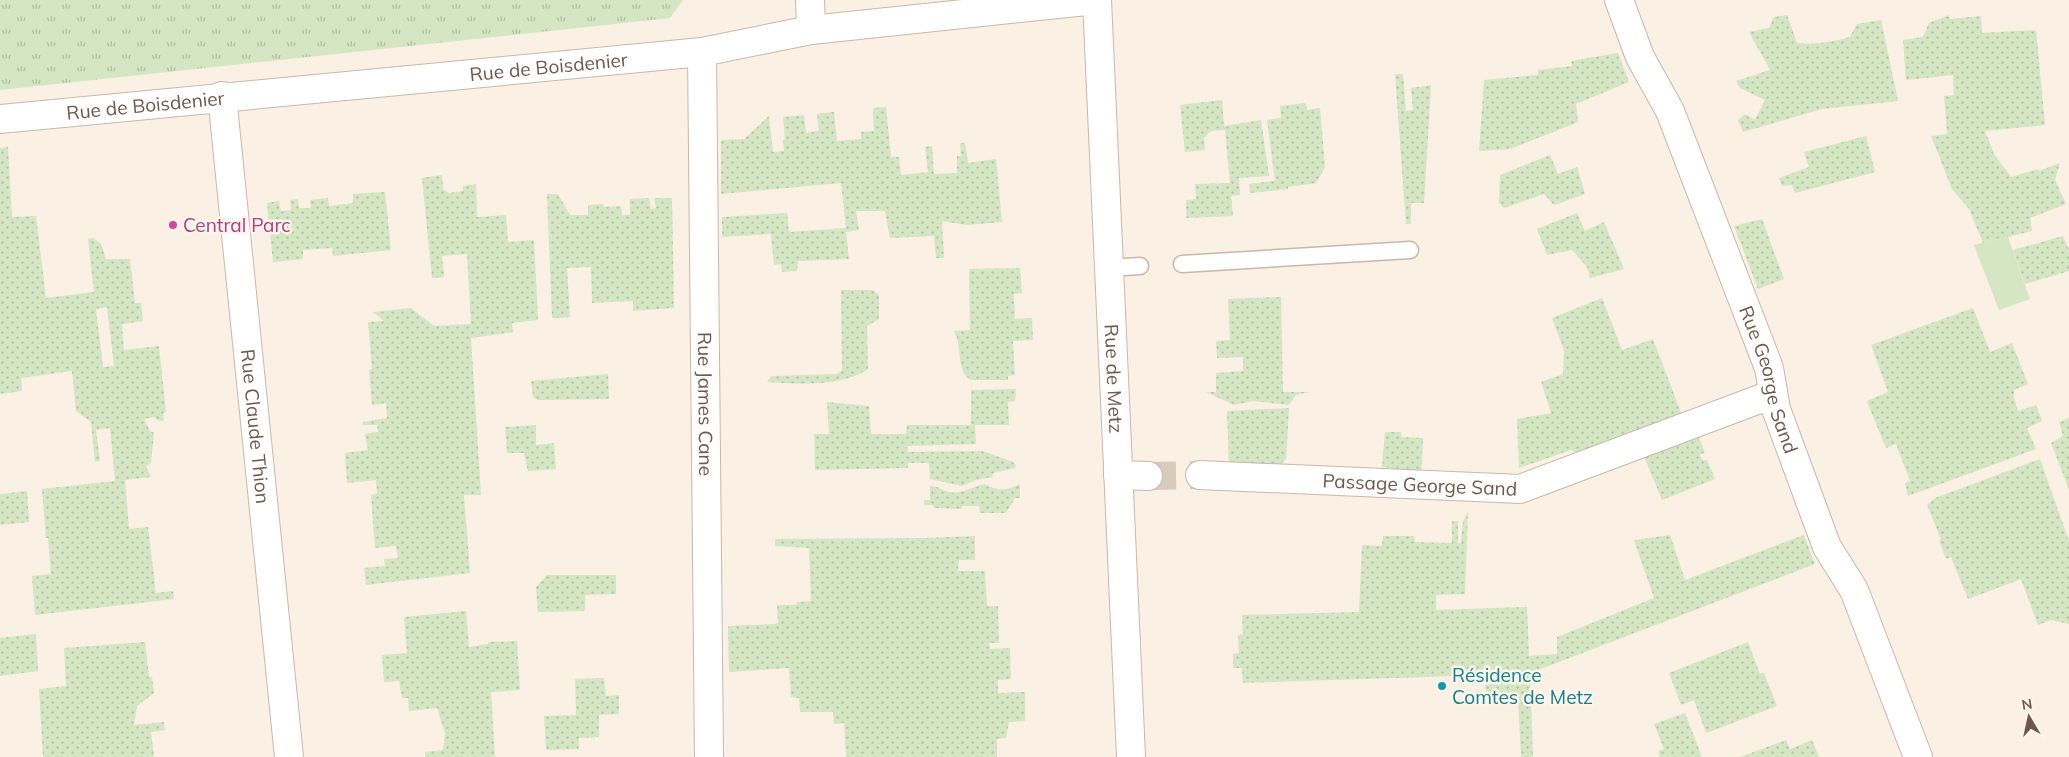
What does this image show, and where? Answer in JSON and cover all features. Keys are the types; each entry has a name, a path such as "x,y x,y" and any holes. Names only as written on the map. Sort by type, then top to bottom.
{"street":[{"path":"810,0 812,30"},
{"name":"Rue de Boisdenier","path":"0,119 222,96 702,52 812,30 1096,0"},
{"name":"Rue de Metz","path":"1096,0 1131,757"},
{"name":"Rue George Sand","path":"1618,0 1640,58 1670,111 1768,368 1776,409 1827,547 1854,590 1918,757"},
{"name":"Rue James Cane","path":"702,52 709,757"},
{"name":"Rue Claude Thion","path":"222,96 289,757"},
{"name":"Passage George Sand","path":"1200,475 1520,489 1773,394"},
{"path":"1118,475 1148,476"}],"lane":[{"path":"1182,264 1410,250"},
{"path":"1109,268 1140,266"}],"green space":[{"path":"0,0 683,0 670,18 0,90"},
{"path":"1787,15 1797,43 1804,44 1824,43 1850,37 1857,24 1881,20 1898,101 1822,109 1743,132 1738,120 1745,114 1755,120 1765,100 1740,88 1736,81 1770,70 1749,32 1769,28 1774,17"},
{"path":"1949,15 1950,19 1981,16 1982,33 2036,30 2045,125 1985,131 1994,154 2011,177 2038,169 2039,171 2060,163 2055,180 2066,204 2030,218 2032,231 1983,243 1969,209 1952,189 1931,136 1947,134 1944,96 1954,95 1953,75 1906,80 1903,40 1923,37 1929,23"},
{"path":"1618,53 1629,82 1576,104 1578,122 1510,149 1479,151 1484,80 1538,75 1538,70 1572,66 1571,61"},
{"path":"1395,74 1403,74 1406,111 1413,110 1411,88 1431,85 1424,203 1411,203 1411,224 1406,224"},
{"path":"1222,100 1224,126 1261,120 1269,176 1239,178 1240,195 1231,196 1233,216 1186,218 1186,200 1196,199 1195,184 1230,183 1225,130 1211,131 1204,138 1205,150 1185,152 1180,105"},
{"path":"1306,103 1307,110 1320,108 1325,167 1316,183 1288,187 1288,189 1250,193 1249,184 1275,181 1267,120 1281,118 1280,106"},
{"path":"886,107 891,157 899,157 901,175 928,172 925,147 932,146 934,174 957,173 957,156 961,156 960,143 965,143 968,163 996,159 1002,222 967,225 942,221 944,258 936,258 934,236 890,238 885,211 856,211 859,230 846,232 849,259 798,261 797,271 782,272 781,264 774,265 771,234 722,237 722,217 787,213 789,232 846,228 841,183 721,194 721,140 744,139 769,116 773,152 784,151 783,117 804,115 806,133 819,131 817,114 834,112 837,141 861,139 861,132 874,131 873,108"},
{"path":"1866,136 1875,172 1795,193 1792,185 1782,186 1779,178 1809,167 1804,152"},
{"path":"8,147 12,217 36,216 46,298 94,292 88,239 93,238 101,244 106,259 130,259 135,303 141,303 143,321 122,324 124,350 159,346 166,412 163,413 164,421 159,421 154,417 144,419 150,431 154,433 151,463 146,466 151,477 125,480 129,529 148,527 156,593 173,591 174,599 35,615 32,576 51,574 42,489 115,481 110,428 96,430 100,461 95,462 91,422 76,411 72,371 21,378 22,391 0,394 0,148","holes":["107,307 114,366 103,367 96,309"]},
{"path":"1550,155 1558,174 1577,167 1585,194 1554,205 1544,194 1504,208 1499,203 1500,175"},
{"path":"442,175 443,189 449,193 463,191 463,186 476,184 477,217 506,215 508,242 534,240 538,320 512,323 513,332 471,338 481,495 464,495 470,573 366,585 364,568 385,566 384,559 398,558 396,546 375,548 371,495 377,494 376,480 347,483 345,453 368,450 365,434 378,432 377,425 363,425 363,422 387,418 386,403 372,405 369,370 372,369 368,322 384,321 373,312 411,308 434,326 471,324 467,254 442,256 444,277 432,278 422,178"},
{"path":"385,192 391,250 333,256 332,248 303,250 303,259 273,262 267,203 279,201 281,211 291,210 290,200 298,199 299,208 311,208 310,200 328,198 329,206 353,203 353,194"},
{"path":"547,194 558,194 570,215 588,215 588,205 603,204 604,207 621,206 622,215 630,215 630,199 649,198 651,209 656,208 654,198 672,198 674,308 633,311 633,301 592,303 591,267 567,268 570,317 552,318"},
{"path":"1577,213 1585,231 1604,222 1624,269 1590,278 1587,267 1572,250 1547,255 1537,229"},
{"path":"1762,219 1784,279 1758,289 1734,226"},
{"path":"2063,236 2069,250 2069,271 2025,284 2013,250"},
{"path":"2008,237 2030,299 1999,310 1974,245"},
{"path":"1020,268 1022,293 1014,294 1015,319 1032,318 1033,340 1013,341 1015,375 1008,376 1008,380 971,380 963,371 957,337 954,331 970,330 969,269"},
{"path":"841,290 873,290 879,295 879,319 867,326 868,369 857,375 833,382 806,384 767,382 771,376 837,374 842,370"},
{"path":"1281,297 1283,392 1310,392 1296,395 1289,405 1253,401 1234,405 1206,392 1216,392 1216,373 1243,371 1243,357 1217,358 1216,341 1230,340 1228,299"},
{"path":"1602,298 1622,350 1653,339 1683,418 1582,457 1571,450 1519,468 1517,419 1551,413 1541,382 1563,374 1564,350 1552,318"},
{"path":"1973,308 1990,352 2012,343 2028,384 2014,390 2018,411 2036,405 2042,421 2027,428 2036,449 1908,496 1905,483 1910,481 1896,444 1886,448 1867,401 1888,392 1871,345"},
{"path":"608,374 609,399 538,400 533,397 531,381"},
{"path":"1016,389 1015,401 1008,402 1009,425 975,425 976,444 907,446 908,452 983,451 1013,462 1016,465 1015,468 993,473 992,477 976,480 962,486 930,479 929,463 908,463 908,468 815,470 814,434 829,434 827,402 869,406 871,434 906,434 907,425 971,425 971,390"},
{"path":"1289,408 1286,459 1275,470 1229,468 1227,411"},
{"path":"2069,418 2069,490 2051,443 2063,436 2059,422"},
{"path":"536,425 536,445 554,443 556,469 528,471 524,453 507,453 505,427"},
{"path":"1385,432 1401,432 1401,437 1423,438 1421,477 1391,476 1391,468 1382,467"},
{"path":"1697,432 1705,453 1700,454 1702,460 1707,460 1715,479 1662,500 1643,454"},
{"path":"2040,459 2069,541 2069,624 2051,620 2038,625 2021,579 1968,599 1951,557 1946,559 1939,540 1941,539 1927,505 1935,498"},
{"path":"985,484 1002,489 1020,484 1020,498 1015,498 1006,513 980,513 979,506 963,506 961,509 935,508 932,505 924,505 924,500 930,500 930,486 954,493"},
{"path":"27,491 29,522 0,525 0,494"},
{"path":"1468,511 1465,594 1436,595 1436,610 1527,607 1529,656 1557,654 1557,637 1654,598 1634,540 1670,535 1685,580 1804,535 1815,564 1530,673 1533,757 1521,757 1518,698 1486,699 1485,675 1243,683 1242,668 1233,668 1233,654 1239,653 1238,635 1243,634 1242,615 1359,612 1362,545 1382,546 1383,536 1414,536 1415,542 1452,543 1452,521 1458,521 1458,543 1461,543 1463,522"},
{"path":"975,536 975,560 959,560 958,571 985,571 987,606 998,606 999,643 989,643 990,649 1010,648 1011,679 998,680 998,693 1025,692 1025,721 1009,722 1006,738 997,739 997,757 846,757 844,723 834,724 833,712 800,712 799,698 791,697 789,668 729,672 728,626 778,623 777,605 796,605 797,602 811,601 809,548 775,546 775,539"},
{"path":"547,575 616,575 616,594 585,595 585,611 538,612 536,587"},
{"path":"466,611 469,647 488,644 489,642 517,641 520,690 491,692 495,757 425,757 425,752 443,750 445,733 437,708 409,711 408,698 402,698 399,681 384,682 382,655 407,653 404,617"},
{"path":"36,634 38,671 0,676 0,638"},
{"path":"145,642 149,677 152,677 154,693 137,706 134,725 164,722 165,730 151,732 154,757 43,757 39,689 66,686 64,648"},
{"path":"1748,642 1760,674 1764,673 1777,706 1706,733 1694,700 1681,705 1669,673"},
{"path":"604,678 606,696 619,695 619,714 599,715 599,737 579,738 579,749 546,750 544,716 576,715 575,679"},
{"path":"1685,713 1702,757 1660,757 1658,751 1664,749 1654,724"},
{"path":"1786,740 1790,749 1812,740 1819,757 1740,757"}],"tunnel":[{"path":"1148,476 1200,475"}],"place":[{"name":"Central Parc","path":"173,225"},
{"name":"Résidence Comtes de Metz","path":"1442,686"}]}
